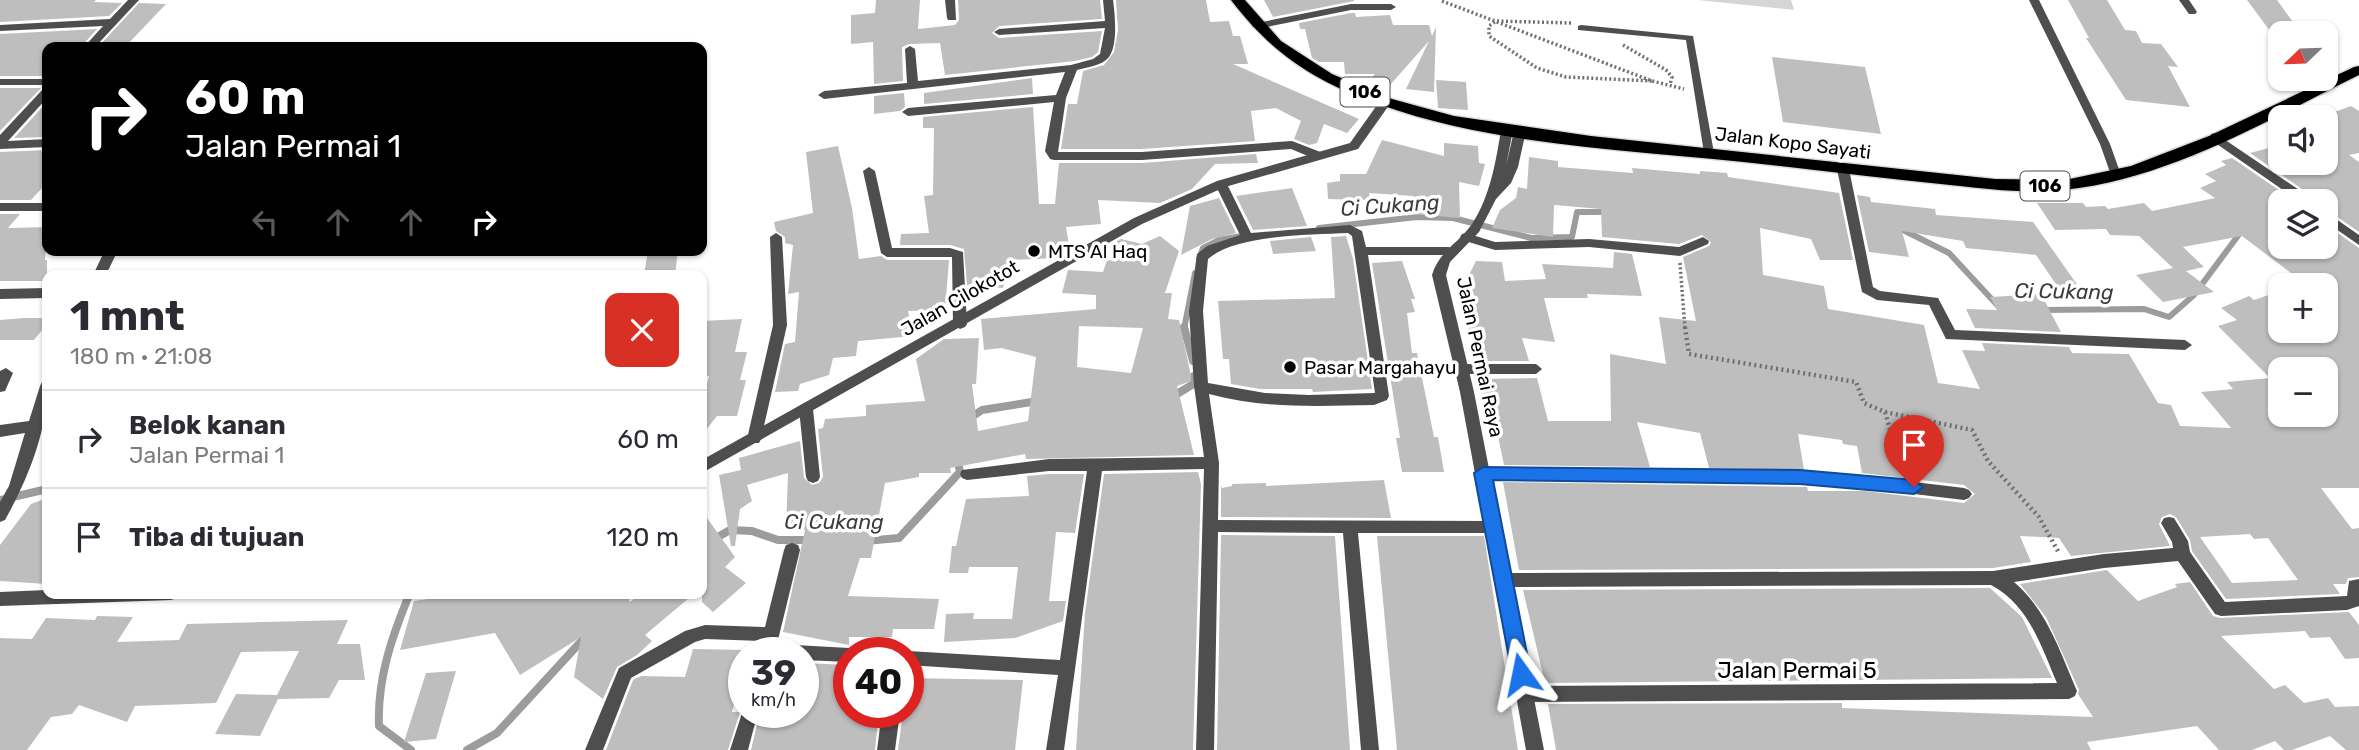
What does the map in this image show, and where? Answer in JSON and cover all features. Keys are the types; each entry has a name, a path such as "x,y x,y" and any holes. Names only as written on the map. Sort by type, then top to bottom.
{"main road":[{"name":"Jalan Kopo Sayati","path":"1238,0 1257,26 1304,64 1386,101 1443,118 1513,130 1995,184 2043,186 2116,175 2215,137 2359,71"}],"street":[{"path":"94,42 134,0"},
{"path":"950,0 952,18"},
{"path":"824,95 1072,68 1102,59 1111,24 1108,0"},
{"path":"1257,26 1351,7 1391,7"},
{"path":"0,28 113,22"},
{"path":"999,32 1111,24"},
{"path":"910,49 913,86"},
{"path":"1072,68 1060,99 1051,151 1054,156 1142,156 1292,145 1319,156"},
{"path":"0,82 42,82"},
{"path":"0,144 42,97"},
{"path":"908,112 1060,99"},
{"name":"Jalan Cilokotot","path":"707,464 960,324 1084,249 1221,184 1357,144 1386,101"},
{"name":"Jalan Permai Raya","path":"1513,130 1513,164 1502,190 1493,196 1470,234 1449,251 1441,265 1441,289 1483,473 1535,750"},
{"path":"2215,137 2290,189"},
{"path":"0,144 42,143"},
{"path":"1843,169 1867,289 1877,295 1933,301 1951,335 2185,345"},
{"path":"869,171 887,253 950,252 958,256 960,324"},
{"path":"1221,184 1248,238"},
{"path":"0,207 42,205"},
{"path":"2338,225 2359,242"},
{"path":"1201,386 1244,396 1379,399 1382,396 1358,234 1350,229 1248,238 1212,247 1202,257 1196,321 1201,386 1212,463 1205,750"},
{"path":"1470,234 1495,246 1589,243 1680,252 1703,241"},
{"path":"754,439 780,325 776,237"},
{"path":"1360,251 1449,251"},
{"path":"0,294 42,293"},
{"path":"0,387 6,373"},
{"path":"4,510 16,487 42,400"},
{"path":"806,410 813,477"},
{"path":"0,431 33,426"},
{"path":"967,474 1049,465 1212,463"},
{"path":"1055,750 1095,465"},
{"path":"1483,473 1839,478 1964,494"},
{"path":"2169,523 2180,541 2182,554 2221,609 2347,603 2354,600 2356,586 2359,586"},
{"path":"1211,526 1493,527"},
{"path":"1350,526 1370,750"},
{"path":"771,637 792,550"},
{"path":"1502,580 1993,578 2066,566 2182,554"},
{"name":"Jalan Permai 5","path":"1525,694 2069,691 2029,604 2010,585 1993,578"},
{"path":"0,599 42,598"},
{"path":"594,750 625,673 691,636 705,632 772,634"},
{"path":"924,659 1068,668"},
{"path":"738,750 745,728"},
{"path":"886,750 889,728"}],"lane":[{"path":"2034,0 2105,144 2116,175"},
{"path":"2184,0 2192,12"},
{"path":"1581,28 1690,38 1709,153"},
{"path":"1461,369 1535,369"}],"path":[{"path":"1442,1 1653,81 1700,93"},
{"path":"1653,81 1566,77 1537,68 1489,36 1489,26 1496,21 1576,23 1605,30 1626,47 1666,70 1672,77 1670,85"},
{"path":"1680,252 1681,305 1689,354 1856,382 1864,403 1885,412 1972,430 1988,461 2039,517 2066,566"},
{"path":"1885,412 1891,433"}],"shaded area":[{"path":"1698,0 1791,0 1794,10"}],"building":[{"path":"0,0 96,0 94,2 122,3 109,16 0,22"},
{"path":"876,0 920,0 918,29 955,25 959,20 958,0 1100,0 1102,19 999,26 992,33 999,38 1102,31 1098,52 1092,57 945,75 940,43 909,44 902,47 903,81 874,84 873,42 851,44 851,15 875,13"},
{"path":"1116,0 1206,0 1210,22 1229,21 1233,36 1240,36 1248,64 1233,64 1359,119 1347,133 1324,124 1317,143 1309,145 1294,139 1301,121 1276,108 1251,111 1255,141 1142,149 1061,149 1068,104 1077,104 1083,71 1104,65 1114,52 1118,30"},
{"path":"1264,0 1354,0 1354,1 1273,17"},
{"path":"2068,0 2107,0 2125,30 2136,31 2142,43 2161,44 2178,67 2168,66 2190,107 2126,100 2086,38 2089,38"},
{"path":"2247,0 2277,0 2292,21 2268,21 2268,28"},
{"path":"139,3 166,4 130,42 103,42"},
{"path":"1355,13 1356,17 1390,15 1393,25 1429,25 1432,36 1436,27 1434,92 1406,89 1429,41 1390,85 1369,81 1375,74 1345,74 1344,62 1319,62 1312,58 1305,29 1300,29 1299,23"},
{"path":"97,29 85,42 42,42 42,76 0,76 0,34"},
{"path":"1772,57 1865,67 1881,134 1783,122"},
{"path":"1032,78 1033,94 924,104 924,93"},
{"path":"1436,80 1466,82 1468,110 1438,108"},
{"path":"0,88 41,88 0,131"},
{"path":"904,93 905,107 900,111 874,114 874,96"},
{"path":"2351,106 2359,111 2359,153 2349,155 2359,162 2359,232 2338,217 2338,189 2302,189 2282,175 2338,175 2338,111"},
{"path":"42,107 42,137 14,138"},
{"path":"1033,107 1039,204 1055,204 1059,163 1142,163 1256,154 1258,163 1215,164 1192,189 1160,203 1098,200 1101,224 1066,227 1070,251 1058,258 1011,260 1003,288 967,285 964,249 950,245 900,245 901,234 929,233 924,196 933,195 934,128 923,128 923,117"},
{"path":"1382,140 1444,156 1444,143 1478,146 1479,163 1485,164 1479,186 1459,182 1460,218 1413,214 1413,196 1369,193 1370,200 1328,199 1327,183 1340,181 1340,174 1366,174"},
{"path":"838,146 852,208 859,259 881,256 887,260 949,260 945,310 908,311 913,336 858,341 856,356 833,358 829,375 800,384 798,391 775,392 785,344 795,342 799,292 788,294 793,245 785,243 785,237 776,231 774,222 813,213 806,152"},
{"path":"2268,148 2268,165 2250,153"},
{"path":"42,150 42,188 31,200 0,200 0,152"},
{"path":"1529,157 1558,161 1558,167 1633,173 1632,168 1700,174 1700,171 1727,173 1728,177 1839,193 1853,260 1820,260 1811,239 1760,228 1763,275 1824,286 1828,309 1924,325 1938,383 1980,389 1962,350 1985,351 1982,343 2069,347 2072,353 2129,354 2158,403 2171,405 2180,426 2231,428 2201,392 2233,389 2227,382 2268,378 2268,427 2338,427 2338,357 2268,357 2268,376 2218,326 2237,320 2221,308 2249,296 2254,300 2268,295 2268,343 2338,343 2338,273 2291,273 2273,259 2338,259 2338,233 2359,248 2359,488 2321,488 2352,529 2359,528 2359,577 2348,578 2346,584 2333,584 2340,594 2226,599 2192,551 2190,540 2176,517 2170,514 2162,517 2159,524 2170,546 2071,556 2059,538 2020,536 2031,562 1993,568 1519,570 1503,482 1807,487 1808,491 1865,491 1964,503 1975,494 1964,485 1862,473 1857,446 1843,444 1842,440 1798,434 1804,470 1709,468 1700,433 1637,422 1650,467 1504,465 1494,417 1487,417 1478,379 1537,378 1548,421 1611,421 1610,354 1666,364 1659,317 1696,321 1683,257 1709,246 1711,242 1702,235 1679,244 1602,237 1601,209 1554,205 1553,237 1492,228 1500,210 1516,198 1518,187 1527,189","holes":["2250,534 2254,539 2268,538 2298,580 2232,583 2200,537"]},
{"path":"2232,158 2277,189 2268,189 2268,256 2242,236 2183,247 2204,267 2186,271 2214,292 2163,302 2136,275 2173,268 2139,236 2110,235 2106,229 2055,230 2037,203 2083,203 2086,207 2105,206 2108,209 2144,203 2152,211 2215,198 2200,188 2216,181 2205,174 2226,165 2221,161"},
{"path":"1292,188 1307,226 1253,230 1236,196"},
{"path":"1857,195 1870,197 1871,202 1935,209 1936,215 2033,222 2081,290 2060,290 2036,255 1966,248 1963,241 1902,231 1909,257 1869,252"},
{"path":"1219,198 1236,233 1212,239 1181,255 1190,206"},
{"path":"0,214 20,214 8,228 42,227 42,256 47,260 47,270 42,270 42,281 0,281"},
{"path":"1160,236 1179,251 1165,293 1172,293 1168,319 1179,320 1191,376 1191,381 1177,386 1194,455 1026,459 1025,454 950,468 951,473 919,473 919,477 885,483 871,558 860,558 848,596 939,599 934,629 893,629 892,637 833,637 833,642 783,632 805,530 786,531 788,473 747,485 752,501 740,509 735,546 731,546 719,475 741,470 739,458 800,441 804,478 812,485 819,483 823,477 818,429 823,428 825,419 866,416 866,405 925,401 916,359 944,339 979,338 976,384 972,384 978,431 1028,421 1036,357 1001,348 984,350 981,319 1096,309 1096,295 1062,293 1068,270 1103,272 1107,260 1116,261 1117,241 1121,239 1142,244","holes":["1079,326 1143,328 1131,373 1077,367"]},
{"path":"1346,236 1353,259 1372,389 1313,392 1312,389 1260,389 1231,384 1229,359 1223,359 1218,301 1335,298 1331,237"},
{"path":"1311,237 1316,251 1273,254 1270,241"},
{"path":"1614,252 1632,254 1642,296 1587,294 1588,298 1544,298 1555,342 1522,338 1529,361 1483,361 1477,338 1471,338 1462,303 1466,303 1464,285 1476,261 1502,262 1505,281 1546,279 1542,264 1613,268"},
{"path":"647,256 677,256 676,270 645,270"},
{"path":"1402,261 1415,299 1411,299 1415,312 1407,313 1412,353 1417,353 1444,472 1402,472 1396,438 1400,438 1372,263"},
{"path":"2041,294 2061,332 1975,328 1966,309 1997,310 1990,297"},
{"path":"42,318 42,330 34,340 0,340 0,320"},
{"path":"742,319 735,352 747,352 740,380 746,380 737,416 717,416 707,429 709,376 707,321"},
{"path":"1198,472 1201,484 1193,750 1076,750 1085,613 1104,474"},
{"path":"1084,474 1075,533 1056,532 1049,601 1066,601 1063,621 1015,638 944,642 946,614 974,613 973,619 1012,619 1018,567 969,567 968,573 949,573 952,546 956,546 966,499 1029,496 1027,476"},
{"path":"1384,480 1391,518 1221,517 1221,485 1222,488 1232,484 1266,483 1266,486"},
{"path":"42,500 42,584 0,581 0,545 31,504"},
{"path":"707,518 735,557 725,567 746,583 713,612 702,599 707,599"},
{"path":"1221,535 1335,536 1350,750 1217,750"},
{"path":"1377,536 1484,536 1518,750 1397,750"},
{"path":"2107,570 2138,601 2177,587 2175,584 2190,582 2213,616 2220,618 2349,612 2359,625 2359,658 2345,659 2330,637 2310,638 2305,631 2221,636 2274,689 2285,685 2304,703 2328,698 2335,707 2359,706 2359,750 2346,750 2330,736 2292,750 2284,750 2275,741 2252,750 2219,750 2197,726 2087,742 2091,750 1556,750 1548,704 1842,703 1842,708 2093,717 2078,694 2079,690 2046,617 2020,584"},
{"path":"1990,588 2022,617 2052,678 1545,683 1523,590"},
{"path":"628,599 630,602 634,599 688,599 645,635 652,641 637,655 617,667 603,699 574,677 581,637 520,675 495,633 400,650 414,601"},
{"path":"97,616 133,617 117,642 179,640 187,624 348,620 337,644 360,644 365,680 339,680 329,698 278,699 260,736 215,734 236,694 277,695 299,651 241,652 216,703 135,706 127,722 79,705 72,714 51,717 27,750 0,750 0,638 32,639 46,618 95,620"},
{"path":"693,649 728,650 728,728 735,728 728,750 606,750 633,680 641,676 685,677"},
{"path":"819,664 833,664 833,728 877,728 875,750 751,750 756,728 819,728"},
{"path":"456,671 436,739 404,742 426,673"},
{"path":"924,678 1023,680 1015,750 898,750 901,728 924,728"}],"waterway":[{"name":"Ci Cukang","path":"1319,228 1417,217 1453,218 1531,238 1572,237 1577,212 1608,212"},
{"name":"Ci Cukang","path":"1901,229 1949,253 1999,307"},
{"name":"Ci Cukang","path":"2042,310 2144,309 2169,317 2194,295 2240,233"},
{"name":"Ci Cukang","path":"1199,259 1203,248 1219,240 1241,236"},
{"name":"Ci Cukang","path":"1184,328 1195,273"},
{"name":"Ci Cukang","path":"1184,328 1193,361"},
{"name":"Ci Cukang","path":"1172,397 1195,383 1194,376"},
{"name":"Ci Cukang","path":"970,418 982,410 1038,401"},
{"name":"Ci Cukang","path":"865,541 899,538 960,472 957,458"},
{"name":"Ci Cukang","path":"0,500 42,490"},
{"name":"Ci Cukang","path":"707,543 730,530 752,531 778,540 811,540"},
{"name":"Ci Cukang","path":"408,599 383,675 379,726 411,750"},
{"name":"Ci Cukang","path":"620,602 624,599"},
{"name":"Ci Cukang","path":"467,750 497,733 587,635"}],"place":[{"name":"MTS Al Haq","path":"1034,251"},
{"name":"Pasar Margahayu","path":"1290,367"}],"route":[{"path":"1521,674 1483,473 1839,478 1914,487"}]}
